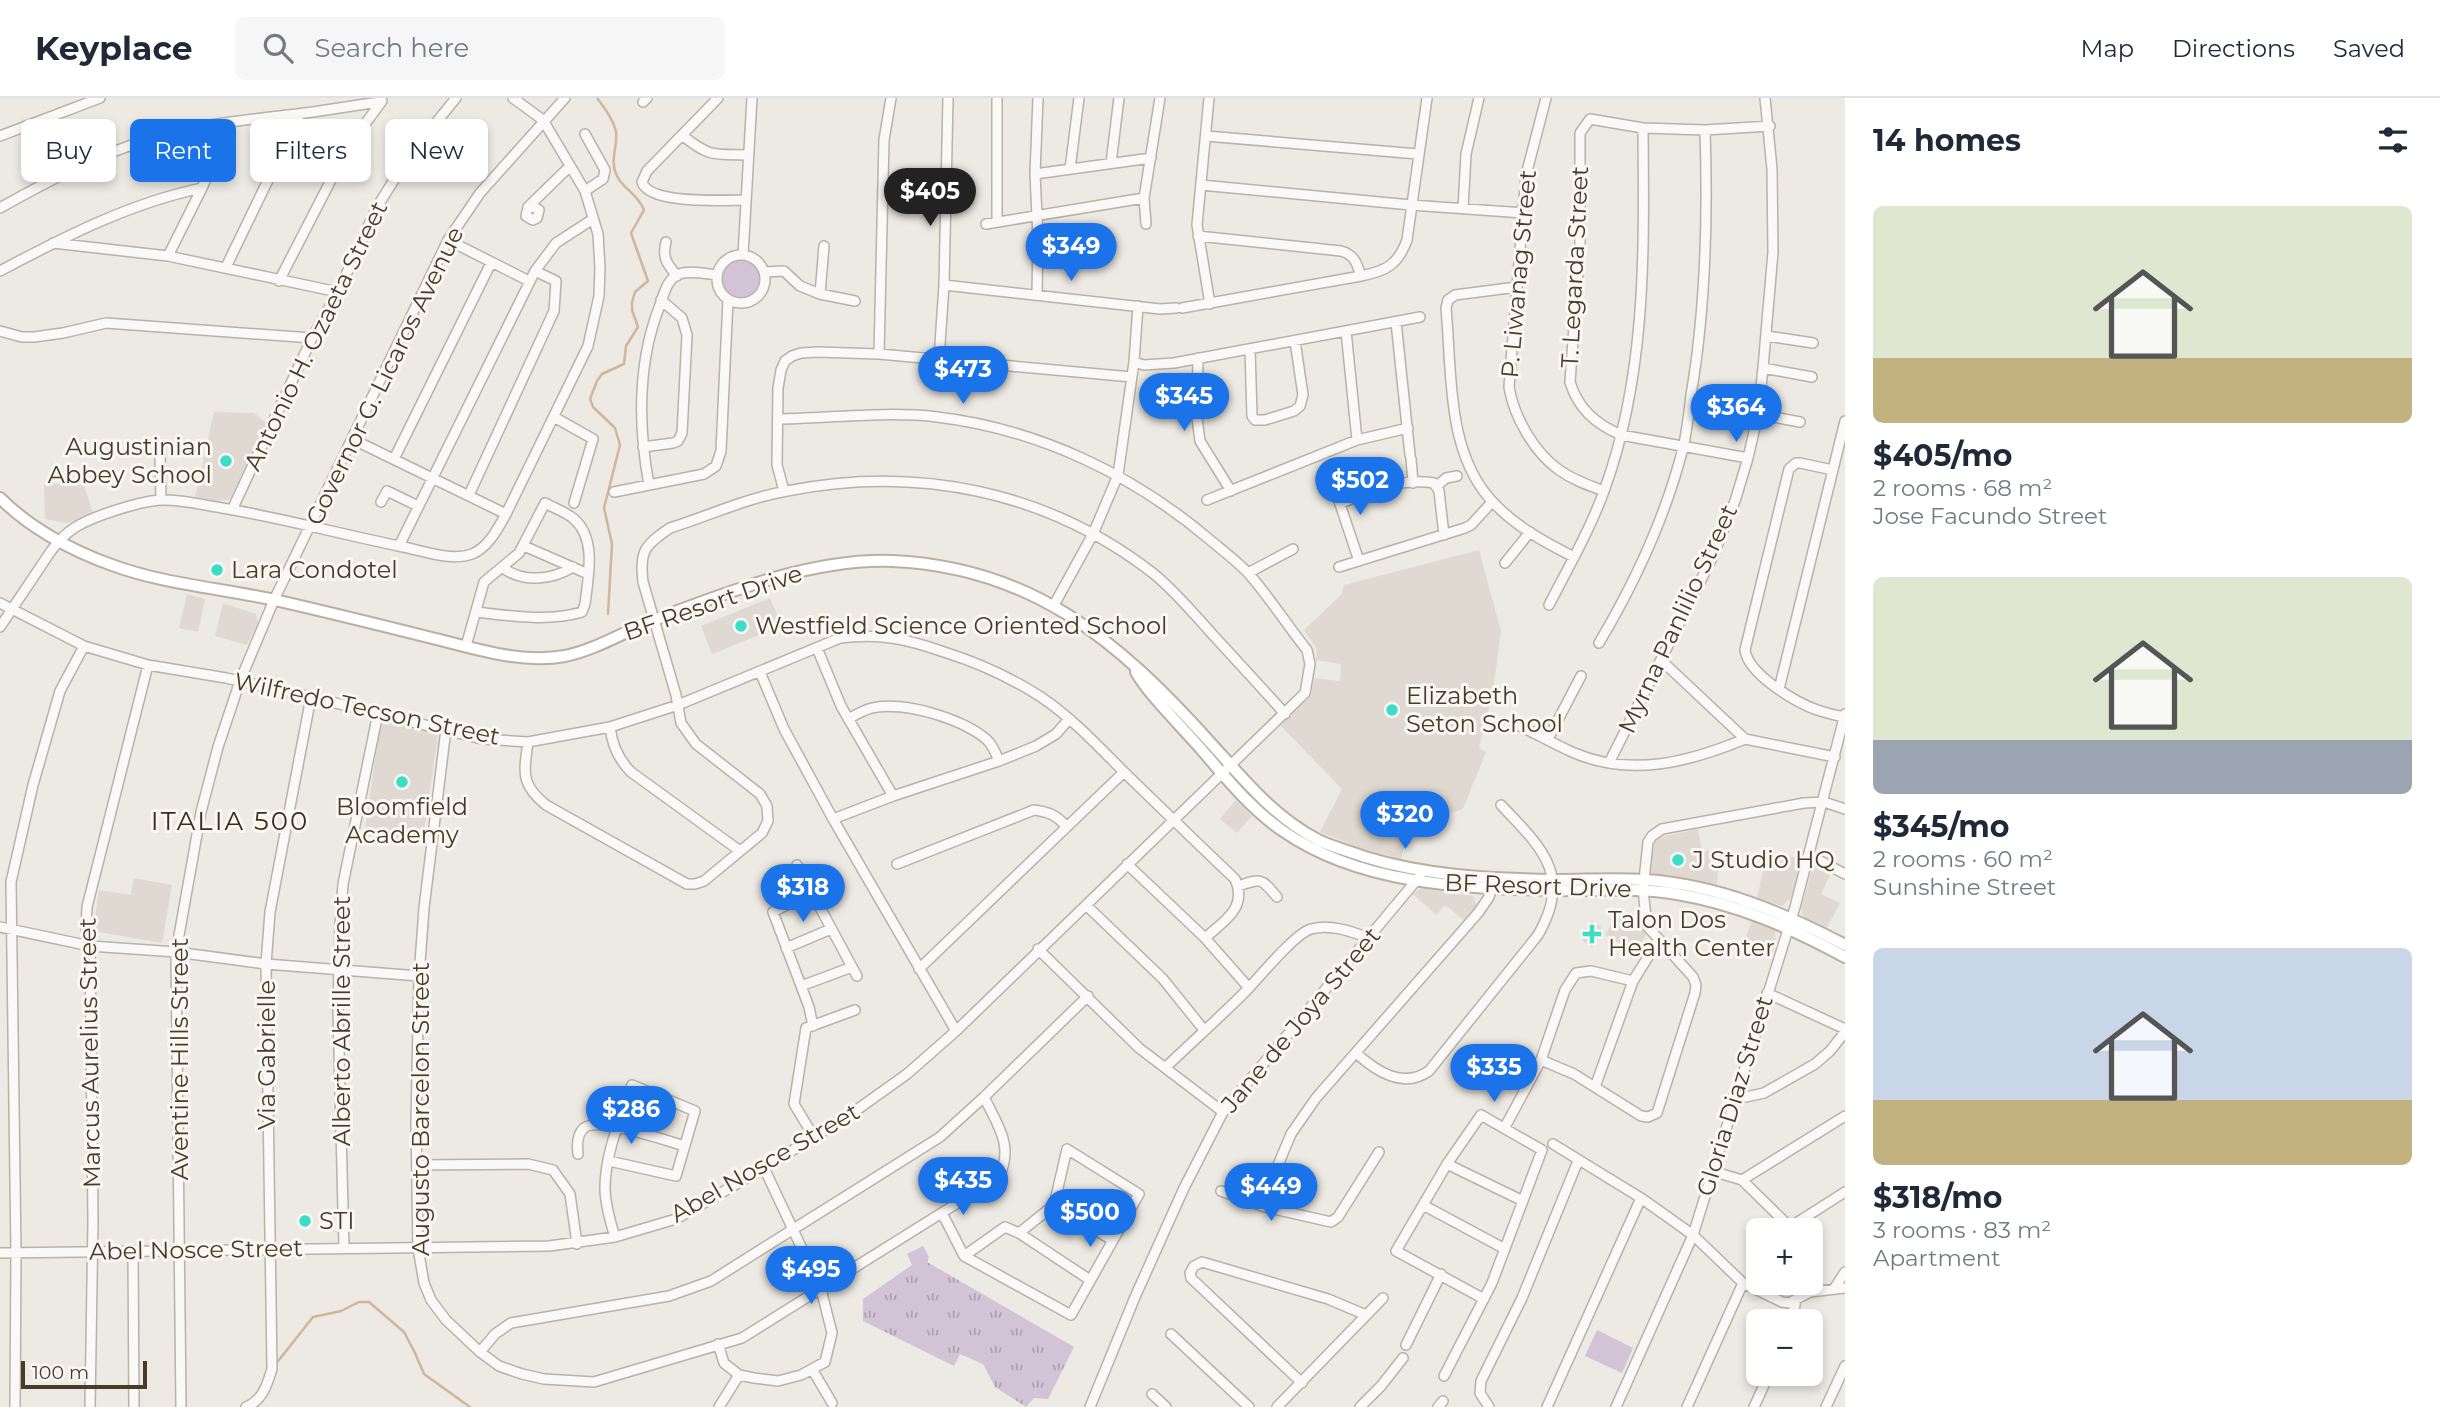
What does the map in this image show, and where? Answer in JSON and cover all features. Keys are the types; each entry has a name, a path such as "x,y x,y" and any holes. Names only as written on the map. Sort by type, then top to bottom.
{"main road":[{"name":"BF Resort Drive","path":"0,498 26,521 59,540 106,563 130,571 168,581 274,600 509,656 538,659 566,656 596,647 655,620 767,581 818,567 890,561 933,564 970,572 1011,585 1054,605 1085,624 1149,677 1266,804 1289,823 1319,840 1420,875"},
{"name":"BF Resort Drive","path":"1133,666 1137,675 1243,796 1284,832 1325,854 1357,866 1493,883 1701,887 1729,894 1845,945"},
{"name":"BF Resort Drive","path":"1790,923 1845,957"}],"street":[{"path":"0,136 100,98"},
{"name":"Antonio H. Ozaeta Street","path":"438,119 456,98"},
{"path":"0,627 59,540 73,528 94,519 161,500 177,500 232,510 447,555 473,554 494,535 588,346 599,296 600,250 584,191 543,120 513,98"},
{"name":"Governor G. Licaros Avenue","path":"274,600 448,240 480,193 565,98"},
{"path":"718,98 643,176 643,187 674,199 746,200"},
{"path":"743,255 752,98"},
{"path":"879,354 883,163 891,98"},
{"path":"939,359 944,285 948,98"},
{"path":"997,98 997,222"},
{"path":"1037,295 1035,174 1038,98"},
{"path":"1070,169 1079,98"},
{"path":"1111,163 1119,98"},
{"path":"1146,224 1144,198 1160,98"},
{"path":"1209,98 1197,213 1198,236 1210,304"},
{"path":"944,285 1179,308 1361,276 1390,267 1402,255 1407,240 1427,98 1420,98"},
{"path":"1463,209 1466,154 1479,98"},
{"name":"P. Liwanag Street","path":"1546,98 1530,153 1509,387 1516,414 1527,432 1557,468 1576,480 1604,491"},
{"name":"Myrna Panlilio Street","path":"1609,763 1713,556 1748,458 1758,414 1767,336 1774,204 1770,126 1765,98"},
{"path":"236,121 383,100"},
{"path":"279,281 348,147 383,100"},
{"path":"226,267 300,114"},
{"name":"T. Legarda Street","path":"1643,128 1591,119 1580,133 1579,253 1570,382 1574,397 1584,411 1621,435 1748,458"},
{"path":"1549,605 1604,491 1621,435 1639,336 1643,284 1643,128 1704,130 1770,126"},
{"path":"1599,643 1622,604 1640,564 1683,447 1703,301 1708,213 1704,130"},
{"path":"584,191 603,179 605,170 585,134"},
{"path":"682,135 704,152 749,155"},
{"path":"1206,136 1418,154"},
{"path":"0,208 47,182 130,146"},
{"path":"1035,174 1151,158"},
{"path":"532,205 570,166"},
{"path":"168,256 205,182"},
{"name":"Antonio H. Ozaeta Street","path":"232,510 312,338 338,292 377,207 393,182"},
{"path":"1201,185 1524,213"},
{"path":"0,271 53,243 123,212 168,195 202,188"},
{"path":"986,224 1144,198"},
{"path":"400,546 529,281 556,243 593,219"},
{"path":"1198,236 1350,253 1361,276"},
{"path":"448,240 529,281"},
{"path":"666,242 665,262 677,276"},
{"path":"53,243 168,256 338,292"},
{"path":"820,294 824,246"},
{"path":"743,255 756,260 764,272 764,289 752,301 736,303 728,300 719,290 717,275 726,260 734,256 743,255"},
{"path":"394,459 491,263"},
{"path":"468,495 554,311 556,281 535,271"},
{"path":"764,272 784,271 800,286 820,294 855,301"},
{"path":"649,485 641,434 642,379 650,335 668,284 687,272 717,275"},
{"path":"1517,287 1455,295 1448,300 1455,412 1460,438 1475,479 1492,502 1530,532 1574,557"},
{"path":"643,447 673,443 678,441 682,433 686,326 682,318 662,300"},
{"path":"614,492 704,474 716,466 719,460 728,300"},
{"path":"1054,605 1093,534 1118,475 1134,362 1138,306"},
{"path":"1134,362 1144,365 1174,363 1420,317"},
{"path":"1396,322 1413,482"},
{"path":"0,331 34,337 106,323 312,338"},
{"path":"1346,331 1357,440"},
{"path":"1767,336 1813,343"},
{"path":"1250,349 1252,416 1265,420 1297,410 1302,400 1295,341"},
{"path":"784,491 777,465 780,370 792,355 818,352 879,354 1132,377"},
{"path":"1198,358 1197,418 1200,440 1231,491"},
{"path":"1763,368 1812,377"},
{"path":"1758,414 1800,422"},
{"path":"554,417 593,439 574,502"},
{"name":"Abel Nosce Street","path":"0,1253 577,1244 615,1237 676,1219 765,1168 851,1114 908,1074 956,1031 1305,693 1310,664 1307,650 1248,573 1187,520 1147,491 1118,475 1051,445 975,423 934,417 778,419"},
{"path":"1779,689 1845,421"},
{"path":"1207,500 1357,440 1408,428"},
{"path":"352,439 506,514"},
{"path":"160,457 161,500"},
{"path":"1833,470 1800,463 1789,469 1746,640 1746,657 1754,669 1779,689 1806,705 1845,716"},
{"path":"1437,486 1446,478 1457,476"},
{"path":"528,742 524,772 526,784 534,796 545,805 687,884 704,881 762,833 768,821 767,806 760,794 696,744 681,723 643,582 640,563 644,550 670,528 784,491 852,480 896,480 986,493 1023,503 1093,534 1154,574 1183,600 1285,714"},
{"path":"1340,504 1375,489 1413,482 1428,482 1437,486"},
{"path":"1333,483 1359,561"},
{"path":"1437,486 1444,535"},
{"path":"381,502 387,491 418,506"},
{"path":"1339,567 1471,525 1492,502"},
{"path":"466,646 484,582 503,568 524,546 545,503 572,517 580,526 589,555 586,604 582,612 522,617 476,612"},
{"path":"1506,562 1530,532"},
{"path":"524,546 589,574"},
{"path":"1248,573 1293,549"},
{"path":"503,568 520,577 552,577 573,567"},
{"name":"Aventine Hills Street","path":"181,1407 176,952 201,812 218,747 240,681 274,600"},
{"name":"Wilfredo Tecson Street","path":"0,603 84,646 148,665 240,681 482,739 528,742 610,727 678,705 840,638 867,635 895,638 973,661 1008,677 1043,698 1069,719 1236,879 1238,886"},
{"path":"15,1407 16,1252 11,882 21,833 60,691 84,646"},
{"path":"817,648 848,719 893,796"},
{"path":"1662,661 1745,739 1835,757"},
{"name":"Marcus Aurelius Street","path":"90,1407 92,1251 90,946 86,928 87,907 148,665"},
{"path":"760,672 784,729 833,819 956,1031"},
{"path":"1548,739 1580,676"},
{"name":"Via Gabrielle","path":"246,1407 253,1404 265,1391 272,1369 266,964 270,912 311,697"},
{"path":"848,719 872,708 892,705 917,709 942,716 976,733 988,741 999,761"},
{"name":"Alberto Abrille Street","path":"344,1248 339,970 343,884 377,713"},
{"name":"Gloria Diaz Street","path":"1616,1407 1693,1235 1734,1096 1790,923 1845,716"},
{"path":"833,819 1036,746 1056,734 1069,719"},
{"path":"1514,723 1573,752 1609,763 1652,765 1690,760 1745,739"},
{"path":"610,727 622,763 631,772 740,851"},
{"name":"Augusto Barcelon Street","path":"446,729 424,908 419,976 416,1123 418,1248 424,1283 431,1300 446,1320 499,1366 544,1379 594,1382 742,1338 999,1177 1005,1165 1007,1151 984,1097"},
{"path":"919,969 1124,772"},
{"path":"1541,1059 1574,1074 1641,1116 1648,1117 1657,1113 1695,993 1693,977 1647,926 1643,885 1648,842 1662,830 1804,803 1824,802 1845,808"},
{"path":"1356,1053 1375,1068 1404,1080 1418,1079 1429,1071 1538,935 1547,920 1552,885 1544,852 1501,805"},
{"path":"897,864 1034,810 1048,811 1066,826"},
{"path":"1809,855 1845,874"},
{"path":"797,864 854,971 801,986"},
{"path":"1127,864 1205,938 1249,988"},
{"name":"Jane de Joya Street","path":"1090,1407 1157,1248 1223,1112 1420,875"},
{"path":"1205,938 1234,914 1240,900 1238,886 1257,880 1264,882 1277,897"},
{"path":"1265,1207 1291,1134 1316,1098 1482,908 1493,883"},
{"path":"812,892 773,912 813,1026"},
{"path":"1086,905 1163,979 1204,1030"},
{"path":"0,927 90,946 419,976"},
{"path":"1166,1067 1308,930 1326,927 1343,929 1369,938"},
{"path":"786,948 831,929"},
{"path":"1595,1087 1633,981 1658,941"},
{"path":"1038,949 1139,1048 1223,1112"},
{"path":"1505,1127 1541,1059 1565,990 1576,973 1591,971 1633,981"},
{"path":"1734,1096 1746,1097 1764,1093 1807,1069 1824,1058 1845,1031 1767,993"},
{"path":"480,1352 495,1334 511,1323 669,1296 711,1281 940,1137 1088,996"},
{"path":"814,1137 794,1104 806,1028 855,1010"},
{"path":"609,1161 676,1177 695,1111 632,1085 617,1127 609,1161 606,1195 615,1237"},
{"path":"1444,1376 1484,1299 1542,1150 1505,1127 1479,1116 1396,1249 1484,1299"},
{"path":"1742,1180 1845,1116"},
{"path":"578,1154 580,1135 586,1126 591,1125 617,1127 685,1146"},
{"path":"1553,1144 1641,1198 1693,1235 1743,1283 1782,1303 1810,1293 1845,1288"},
{"path":"942,1213 964,1256 1071,1315 1139,1193 1067,1149 1054,1205 1018,1233"},
{"path":"1221,1191 1265,1207 1331,1222 1338,1217 1379,1152"},
{"path":"1489,1407 1481,1397 1479,1386 1522,1298 1578,1161"},
{"path":"418,1165 528,1164 553,1170 570,1194 577,1244"},
{"path":"1447,1164 1523,1201"},
{"path":"718,1344 724,1363 739,1375 778,1381 825,1362 832,1333 821,1289 765,1168"},
{"path":"1712,1171 1742,1180 1781,1218"},
{"path":"1806,1218 1845,1192"},
{"path":"1547,1407 1641,1198"},
{"path":"1054,1205 1112,1240"},
{"path":"1423,1205 1505,1250"},
{"path":"964,1256 1002,1227 1008,1227 1090,1280"},
{"path":"133,1250 134,1407"},
{"path":"1302,1383 1191,1278 1190,1273 1194,1266 1202,1262 1328,1299 1366,1315"},
{"path":"1834,1289 1845,1272"},
{"path":"1406,1345 1441,1274"},
{"path":"1687,1407 1743,1283"},
{"path":"1277,1407 1383,1298"},
{"path":"1794,1309 1796,1300"},
{"path":"1171,1334 1249,1407"},
{"path":"1360,1407 1381,1387 1403,1358"},
{"path":"1826,1407 1845,1366"},
{"path":"812,1369 832,1403"},
{"path":"719,1407 739,1375"},
{"path":"1754,1407 1764,1386"},
{"path":"1152,1394 1166,1407"}],"shaded area":[{"name":"Augustinian Abbey School","path":"214,412 254,413 267,424 230,499 214,502 195,497"},
{"path":"83,482 94,516 66,523 45,519 44,485"},
{"name":"Elizabeth Seton School","path":"1479,550 1501,631 1493,691 1479,748 1486,752 1463,809 1440,816 1432,829 1410,824 1401,859 1357,847 1320,832 1342,789 1280,725 1311,696 1314,678 1340,681 1341,664 1316,660 1317,649 1304,630 1341,595 1344,585"},
{"path":"187,594 205,599 198,632 179,628"},
{"name":"Westfield Science Oriented School","path":"770,598 782,626 712,654 701,626"},
{"path":"223,603 256,614 258,623 247,645 215,636"},
{"name":"Bloomfield Academy","path":"381,720 439,729 422,844 364,835"},
{"path":"1236,800 1252,816 1237,833 1220,819"},
{"path":"1698,829 1702,851 1719,851 1717,885 1649,874 1651,848 1657,838"},
{"path":"1767,853 1802,858 1791,898 1782,906 1757,898"},
{"path":"1815,864 1832,871 1821,894 1840,903 1825,931 1809,922 1801,908"},
{"path":"134,878 172,885 162,943 93,931 99,890 131,895"},
{"path":"1421,888 1473,896 1477,905 1464,920 1445,905 1436,915 1413,894"},
{"path":"1618,914 1647,933 1635,953 1605,935"},
{"path":"1753,918 1775,931 1773,953 1744,942"},
{"name":"Talon Dos Health Center","path":"1592,920 1605,931 1592,948 1579,937"}],"green space":[{"path":"741,260 749,261 755,266 760,272 760,288 755,294 749,299 741,300 733,299 727,294 722,288 721,280 722,272 727,266 733,261"},
{"path":"923,1246 929,1257 927,1262 1074,1347 1048,1399 1034,1398 1026,1407 995,1387 983,1364 960,1354 954,1366 863,1321 863,1299 912,1265 907,1254"},
{"path":"1597,1330 1633,1348 1622,1373 1585,1356"}],"waterway":[{"path":"597,98 616,132 614,165 617,176 644,210 631,233 648,281 635,292 632,302 638,327 626,346 624,364 602,374 590,399 593,407 615,428 620,445 604,508 612,544 608,614"},
{"path":"275,1365 313,1317 341,1311 359,1302 369,1302 404,1332 424,1374 470,1407"}],"place":[{"name":"Augustinian Abbey School","path":"226,461"},
{"name":"Lara Condotel","path":"217,570"},
{"name":"Westfield Science Oriented School","path":"741,626"},
{"name":"Elizabeth Seton School","path":"1392,710"},
{"name":"Bloomfield Academy","path":"402,782"},
{"name":"J Studio HQ","path":"1678,860"},
{"name":"Talon Dos Health Center","path":"1592,934"},
{"name":"STI","path":"305,1221"}],"district":[{"name":"ITALIA 500","path":"230,821"}]}
